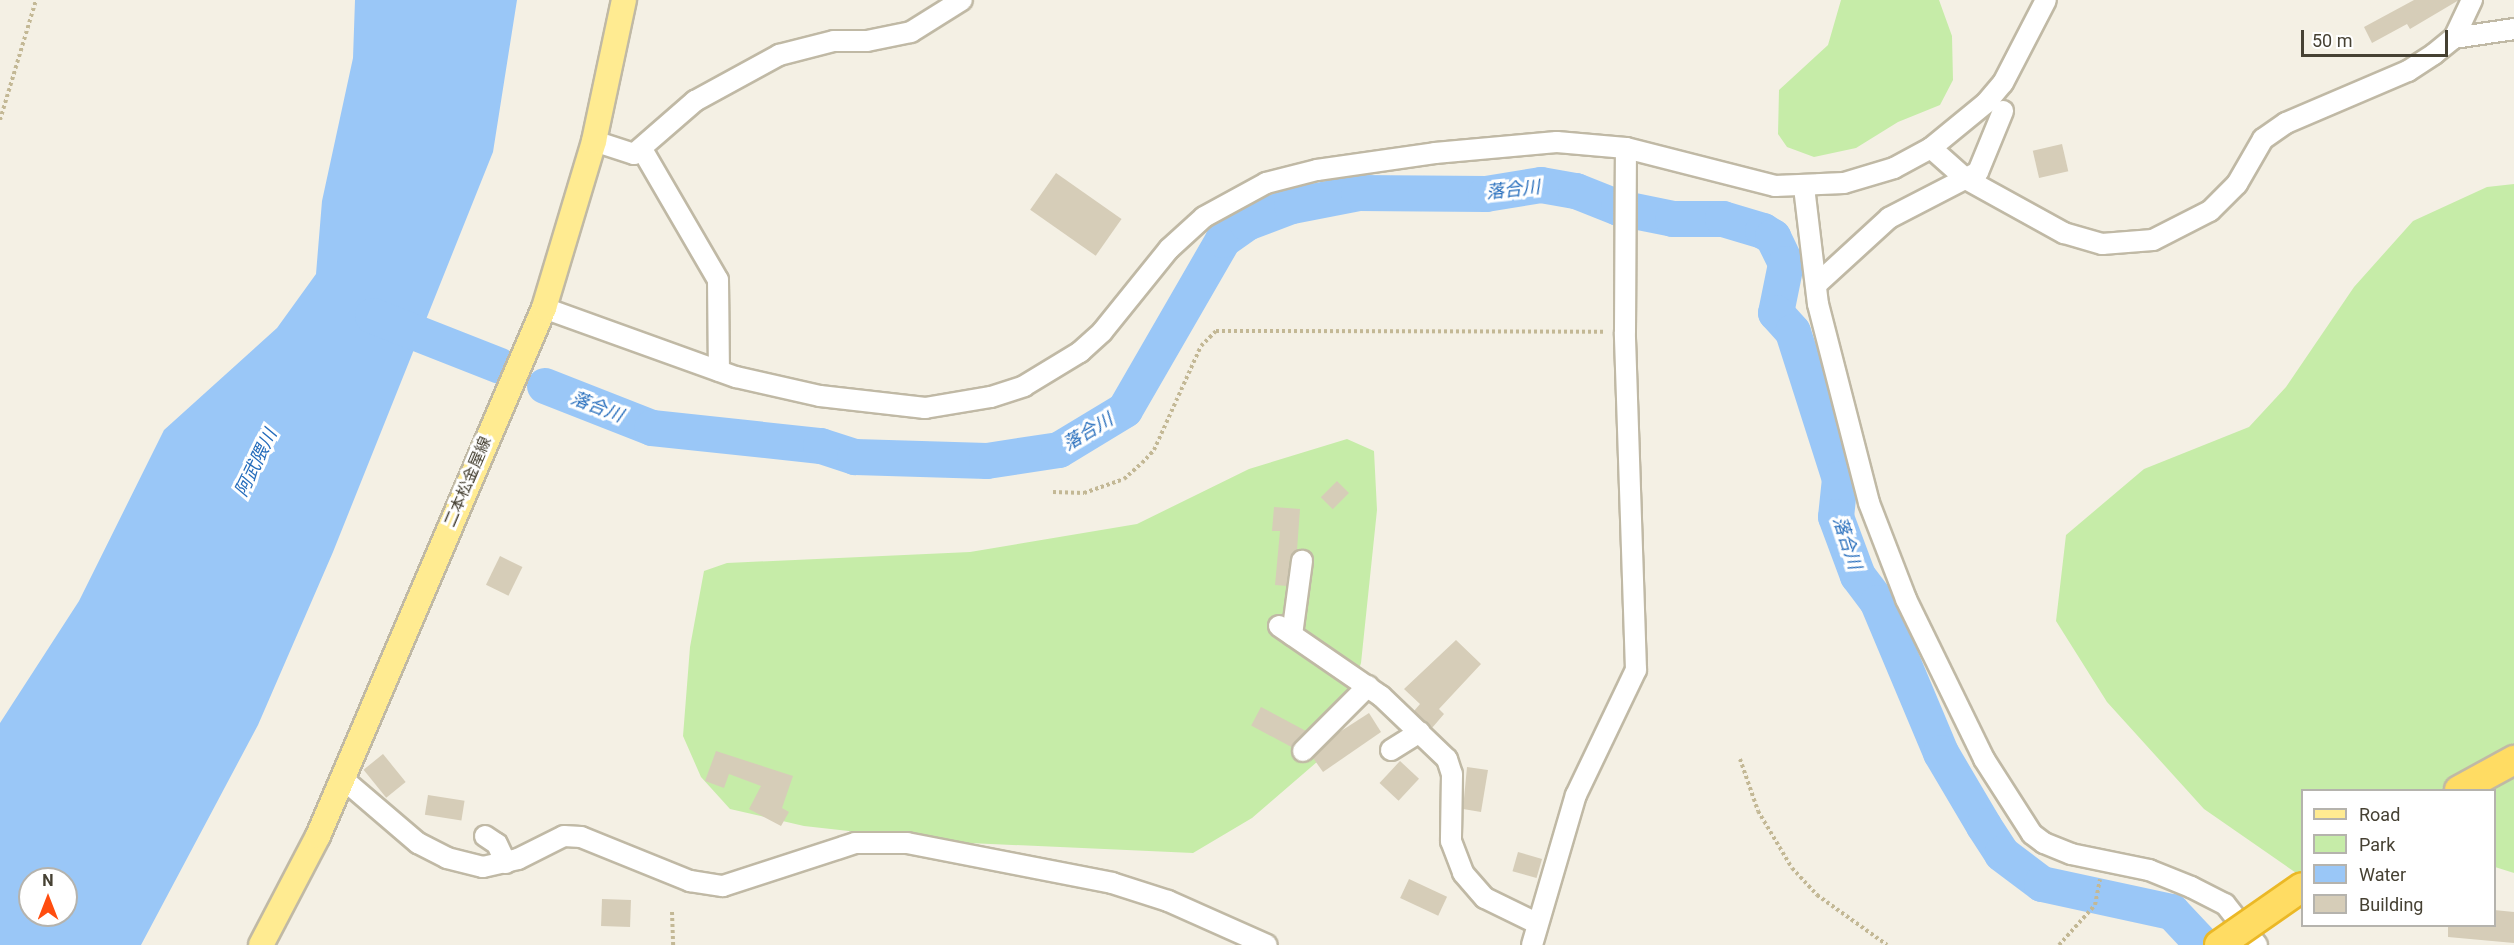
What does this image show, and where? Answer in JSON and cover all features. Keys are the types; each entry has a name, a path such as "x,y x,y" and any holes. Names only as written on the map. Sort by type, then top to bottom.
{"highway":[{"path":"2461,789 2514,760"},
{"path":"2219,945 2301,888"}],"main road":[{"name":"二本松金屋線","path":"261,945 343,779 544,308 594,141 624,0"}],"street":[{"path":"594,141 625,153 643,151 695,101 779,55 834,41 867,41 911,32 962,0"},
{"path":"544,308 719,371 890,407 925,408 991,398 1024,386 1080,352 1116,317 1169,249 1229,200 1266,183 1317,170 1491,145 1557,142 1626,148 1755,183 1804,187 1872,176 1931,148 2003,83 2046,0"},
{"path":"2454,38 2472,0"},
{"path":"1931,148 1966,179 2026,214 2083,239 2118,245 2162,237 2192,223 2224,199 2263,140 2286,123 2408,70 2454,38 2514,29"},
{"path":"1816,285 1889,218 1966,179 1983,164 2003,111"},
{"path":"1532,945 1536,923 1576,795 1636,670 1625,332 1626,148"},
{"path":"643,151 718,280 719,371"},
{"path":"1804,187 1816,285 1869,503 1906,599 1984,759 2032,834 2071,854 2150,870 2191,887 2225,904 2256,945"},
{"path":"1302,561 1285,631 1368,686 1447,759 1452,774 1451,841 1463,873 1485,898 1536,923"},
{"path":"1303,751 1368,686"},
{"path":"1391,750 1420,732"},
{"path":"343,779 418,843 466,864 506,863 564,836 581,837 682,879 723,886 844,846 907,843 1112,883 1168,901 1267,945"},
{"path":"485,836 497,844 506,863"}],"path":[{"path":"0,120 36,0"},
{"path":"1053,492 1084,494 1124,479 1142,463 1154,450 1197,352 1216,331 1625,332"},
{"path":"1740,759 1758,811 1792,868 1817,895 1887,945"},
{"path":"2059,945 2095,905 2098,886"},
{"path":"672,912 673,945"}],"green space":[{"path":"1841,0 1939,0 1952,36 1953,80 1940,105 1898,122 1856,148 1814,157 1787,147 1778,134 1779,90 1828,45"},
{"path":"2514,184 2514,873 2496,867 2496,789 2301,789 2301,876 2204,809 2107,702 2056,621 2066,535 2144,469 2249,427 2286,387 2354,287 2413,221 2487,187"},
{"path":"1347,439 1374,451 1377,510 1361,663 1332,749 1252,818 1193,853 947,842 804,826 730,809 701,777 683,736 690,647 704,571 727,563 970,552 1137,524 1249,469"}],"water":[{"name":"阿武隈川","path":"355,0 517,0 493,152 333,552 258,725 141,945 0,945 0,723 79,601 164,430 277,328 316,274 322,201 353,58"}],"building":[{"path":"2414,0 2459,0 2410,29 2407,24 2372,43 2364,27"},
{"path":"2062,144 2068,171 2039,178 2033,151"},
{"path":"1056,173 1122,219 1096,256 1030,210"},
{"path":"1337,481 1349,493 1333,509 1321,497"},
{"path":"1274,507 1300,509 1297,550 1290,559 1287,586 1275,585 1280,531 1272,531"},
{"path":"500,556 522,567 508,596 486,585"},
{"path":"1456,640 1481,664 1439,709 1444,714 1432,728 1414,711 1420,704 1404,689"},
{"path":"1261,707 1307,731 1297,750 1251,726"},
{"path":"1369,713 1381,732 1323,772 1313,758 1338,733"},
{"path":"716,751 793,776 782,808 789,812 781,826 749,809 761,786 729,774 724,788 705,781"},
{"path":"383,754 406,782 386,798 364,770"},
{"path":"1400,761 1419,779 1399,801 1380,783"},
{"path":"1467,767 1488,770 1481,812 1463,809"},
{"path":"428,795 465,801 461,821 425,815"},
{"path":"1518,852 1542,859 1537,878 1512,871"},
{"path":"1409,879 1447,897 1438,916 1400,898"},
{"path":"602,899 631,900 630,927 601,926"},
{"path":"2496,910 2514,912 2514,943 2448,937 2448,927 2496,927"}],"waterway":[{"name":"落合川","path":"545,386 652,428 821,446 855,457 987,461 1059,450 1125,410 1223,240 1247,223 1292,206 1359,193 1486,194 1541,185 1576,191 1619,208 1673,219 1723,219 1763,231 1773,237 1786,264 1776,313 1793,332 1840,479 1836,517 1858,576 1878,603 1941,753 1984,826 2002,854 2042,884 2172,912 2203,945"},
{"name":"落合川","path":"373,316 500,366"}]}
